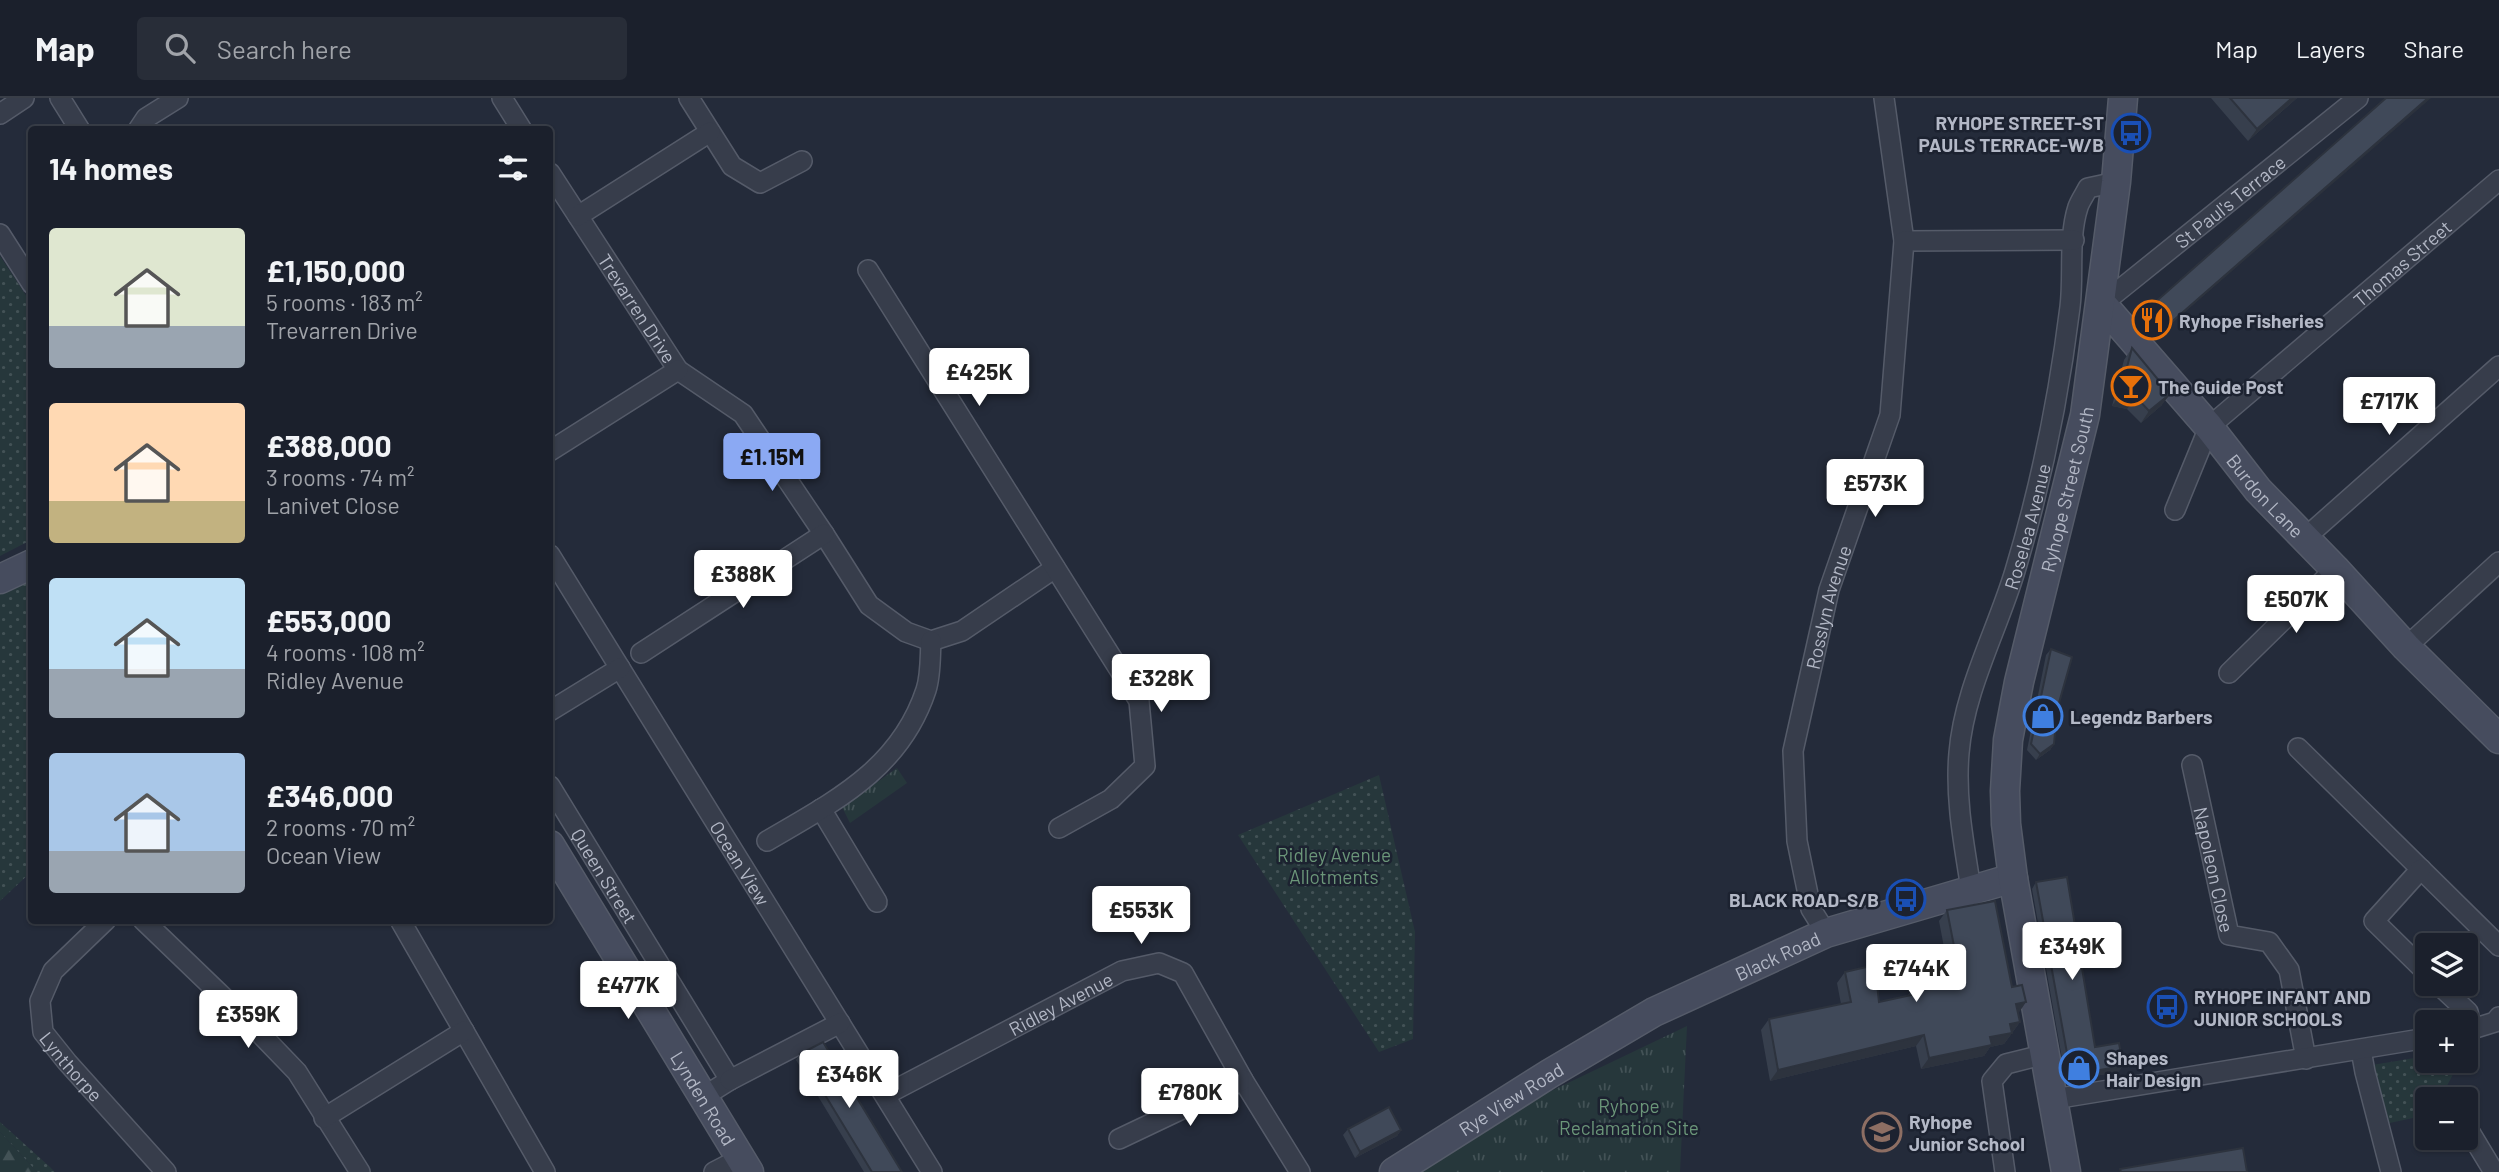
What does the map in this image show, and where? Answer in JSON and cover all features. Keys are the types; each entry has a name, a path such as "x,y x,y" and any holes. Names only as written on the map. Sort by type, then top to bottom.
{"street":[{"path":"3,112 24,98"},
{"path":"60,98 78,126"},
{"path":"141,126 146,118 178,98"},
{"path":"502,98 520,126"},
{"path":"689,98 732,166 760,183 802,161"},
{"name":"Rosslyn Avenue","path":"1826,933 1811,909 1797,841 1793,751 1829,590 1890,415 1904,242 1884,98"},
{"name":"Ryhope Street South","path":"2066,1172 2013,878 2005,802 2008,740 2019,682 2085,415 2102,304 2123,98"},
{"name":"St Paul's Terrace","path":"2102,304 2358,98"},
{"path":"578,216 710,132"},
{"name":"Trevarren Drive","path":"553,178 678,370 743,414 869,605 906,632 931,641"},
{"name":"Thomas Street","path":"2209,427 2499,180"},
{"name":"Roselea Avenue","path":"1971,889 1957,786 1964,718 2015,571 2042,470 2062,374 2078,208 2088,188 2116,182"},
{"path":"0,234 28,278"},
{"path":"1904,242 2074,240"},
{"path":"868,270 1139,701 1145,766 1111,799 1059,828"},
{"name":"Burdon Lane","path":"2102,304 2209,427 2258,490 2406,647 2499,739"},
{"path":"2305,538 2499,366"},
{"path":"553,449 678,370"},
{"path":"2175,510 2209,427"},
{"path":"641,653 824,534"},
{"name":"Ocean View","path":"553,560 932,1172"},
{"path":"2406,647 2499,562"},
{"path":"0,579 28,566"},
{"path":"767,841 867,779 905,737 928,687 931,641 962,631 1055,568"},
{"path":"2230,673 2335,569"},
{"path":"553,709 620,668"},
{"path":"2298,748 2499,946"},
{"name":"Napoleon Close","path":"2192,765 2229,935 2269,942 2289,970 2306,1059"},
{"name":"Queen Street","path":"553,791 730,1080"},
{"path":"821,809 877,902"},
{"name":"Lynden Road","path":"553,850 745,1165"},
{"path":"2415,961 2374,921 2421,869"},
{"name":"Black Road","path":"1629,1027 1654,1012 1826,933 2013,878"},
{"name":"Lynthorpe","path":"102,924 53,971 40,1001 43,1032 166,1172"},
{"path":"147,924 297,1072 360,1172"},
{"path":"402,924 545,1172"},
{"name":"Ridley Avenue","path":"885,1095 1122,971 1159,963 1183,973 1243,1080 1300,1172"},
{"path":"2451,996 2466,1010"},
{"path":"2478,1028 2498,1022"},
{"path":"703,1097 730,1080 840,1023"},
{"name":"Rye View Road","path":"1394,1172 1629,1027"},
{"path":"324,1118 464,1031"},
{"path":"2054,1099 2415,1040"},
{"path":"2361,1050 2391,1172"},
{"path":"2005,1172 1992,1081 2006,1064 2046,1054"},
{"path":"1119,1139 1243,1080"},
{"path":"2478,1146 2494,1172"},
{"path":"715,1172 745,1165"}],"green space":[{"path":"0,256 28,298 28,542 0,556"},
{"path":"28,581 28,875 0,901 0,594"},
{"path":"897,768 907,783 850,823 842,807"},
{"name":"Ridley Avenue Allotments","path":"1379,775 1415,932 1413,1039 1379,1052 1238,835"},
{"name":"Ryhope Reclamation Site","path":"1687,1026 1680,1172 1394,1172 1428,1150"},
{"path":"2415,1058 2415,1073 2454,1073 2446,1087 2415,1087 2415,1118 2385,1124 2372,1065"},
{"path":"0,1122 55,1172 37,1172 0,1132"},
{"path":"0,1132 37,1172 0,1172"}],"building":[{"path":"2230,98 2292,98 2257,129"},
{"path":"2386,98 2428,98 2159,333 2143,313"},
{"path":"2132,348 2170,394 2149,411 2136,397 2120,394"},
{"path":"2051,649 2072,657 2057,710 2054,744 2040,754 2031,744"},
{"path":"2067,877 2095,1047 2119,1043 2123,1066 2071,1075 2036,882"},
{"path":"1995,901 2012,987 2022,985 2026,1002 2016,1004 2020,1022 2010,1024 2012,1033 1990,1037 1992,1045 1929,1058 1924,1035 1778,1070 1769,1019 1851,1002 1845,972 1875,965 1879,1002 1916,994 1915,986 1960,977 1947,910"},
{"path":"823,1042 902,1172 872,1172 800,1054"},
{"path":"1389,1107 1401,1130 1360,1152 1348,1129"},
{"path":"2243,1148 2247,1172 2121,1172 2120,1169"}],"place":[{"name":"RYHOPE STREET-ST PAULS TERRACE-W/B","path":"2131,133"},
{"name":"Ryhope Fisheries","path":"2152,320"},
{"name":"The Guide Post","path":"2131,386"},
{"name":"Legendz Barbers","path":"2043,716"},
{"name":"BLACK ROAD-S/B","path":"1906,899"},
{"name":"RYHOPE INFANT AND JUNIOR SCHOOLS","path":"2167,1007"},
{"name":"Shapes Hair Design","path":"2079,1068"},
{"name":"Ryhope Junior School","path":"1882,1132"}]}
